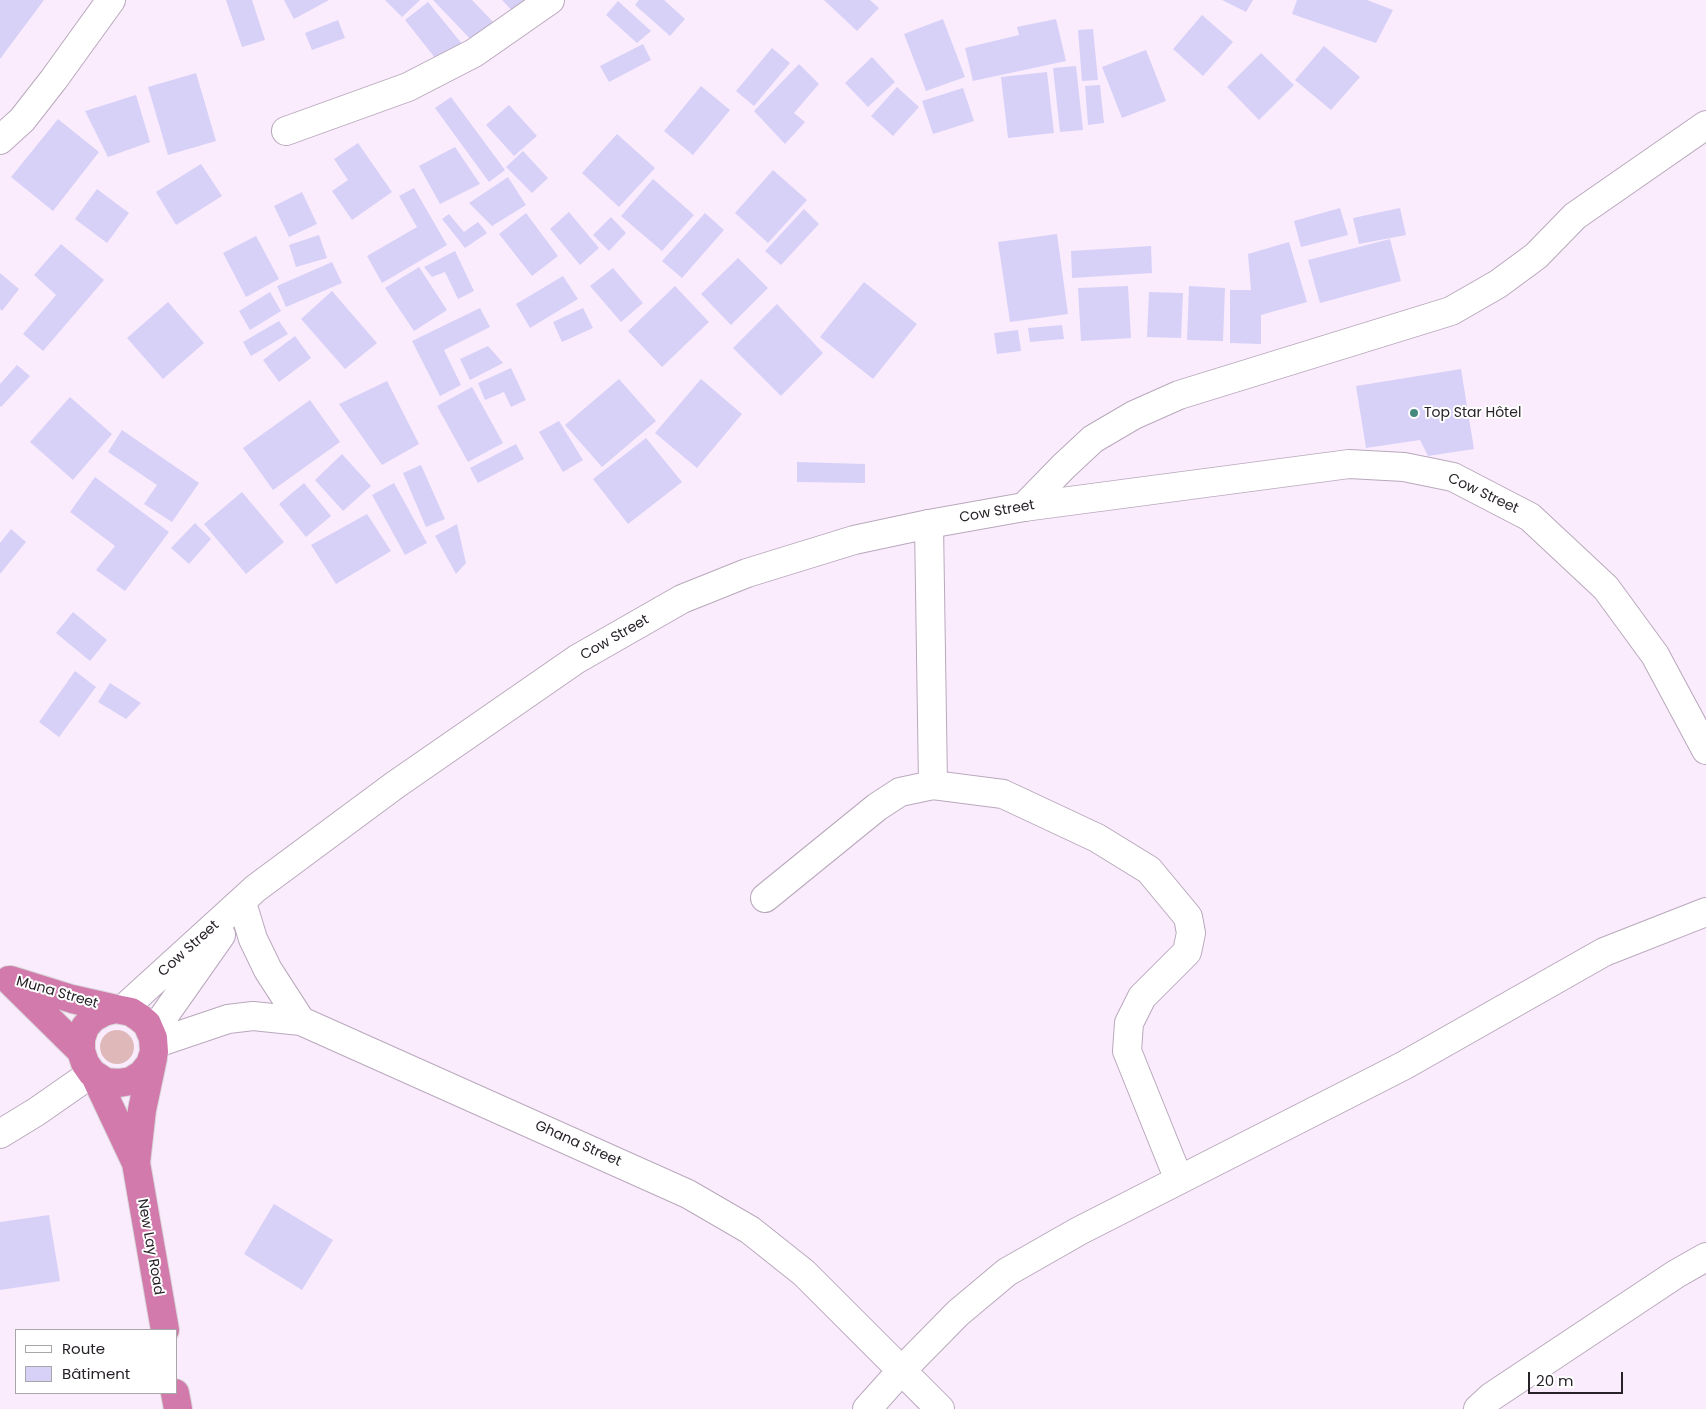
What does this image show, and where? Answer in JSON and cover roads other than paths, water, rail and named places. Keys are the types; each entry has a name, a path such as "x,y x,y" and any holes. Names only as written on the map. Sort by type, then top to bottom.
{"highway":[{"name":"Muna Street","path":"4,978 72,999 131,1012 147,1024 153,1043"},
{"name":"Muna Street","path":"4,978 89,1067"},
{"path":"119,1010 104,1012 94,1018 85,1027 81,1039 89,1067 136,1163"},
{"path":"89,1067 106,1082 119,1083 131,1081 142,1074 150,1064 153,1043"},
{"path":"136,1163 153,1043"},
{"name":"New Lay Road","path":"136,1163 164,1329"},
{"path":"175,1394 178,1409"}],"street":[{"path":"0,140 22,120 49,86 111,0"},
{"path":"286,131 408,87 474,53 550,0"},
{"path":"1024,507 1093,439 1134,415 1179,395 1451,311 1498,284 1536,256 1575,216 1706,124"},
{"name":"Cow Street","path":"119,1010 250,897 395,785 577,659 682,600 756,570 854,540 1024,507 1349,464 1404,467 1453,477 1530,517 1606,588 1655,655 1706,750"},
{"path":"929,524 933,785"},
{"path":"765,898 877,807 900,792 933,785 1003,794 1097,838 1149,870 1188,917 1191,932 1187,952 1142,997 1129,1023 1128,1051 1178,1180"},
{"path":"250,897 253,939 268,970 301,1021"},
{"name":"Cow Street","path":"153,1043 250,897"},
{"path":"868,1409 901,1371 958,1313 1008,1272 1079,1231 1403,1066 1604,952 1706,912"},
{"name":"Ghana Street","path":"153,1043 228,1019 253,1016 301,1021 688,1194 750,1230 804,1273 940,1409"},
{"path":"0,1134 36,1112 89,1067"},
{"path":"1478,1409 1491,1397 1676,1274 1706,1257"}],"place":[{"name":"Top Star Hôtel","path":"1414,413"}]}
